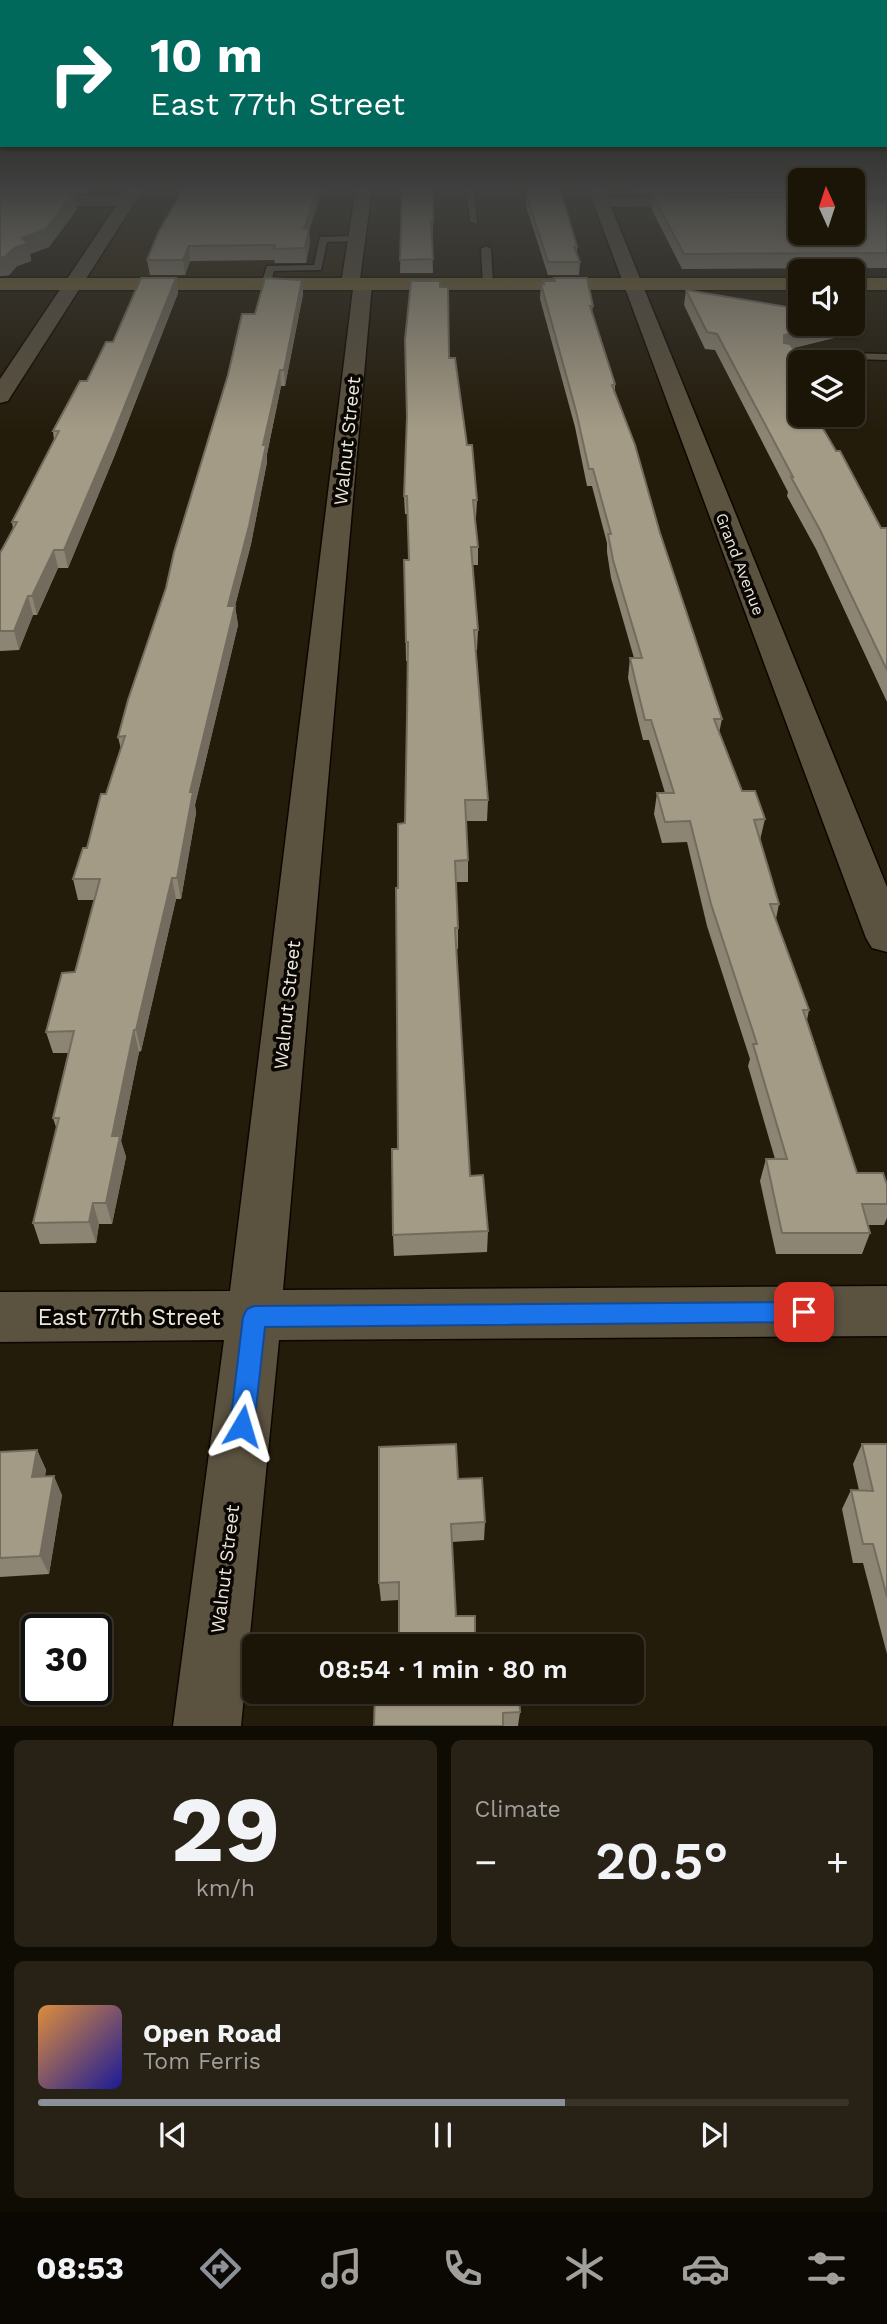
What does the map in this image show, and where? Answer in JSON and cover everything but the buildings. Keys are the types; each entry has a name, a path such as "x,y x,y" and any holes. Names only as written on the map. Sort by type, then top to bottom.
{"main road":[{"path":"0,284 788,284"},
{"path":"865,284 887,284"}],"street":[{"path":"0,396 84,269"},
{"name":"Walnut Street","path":"206,1726 254,1317 357,269"},
{"name":"Grand Avenue","path":"625,269 887,938"},
{"name":"East 77th Street","path":"0,1317 887,1311"}],"lane":[{"path":"266,284 270,269"},
{"path":"487,269 488,284"},
{"path":"787,355 887,357"}],"shaded area":[{"path":"94,269 342,269 341,276 335,279 88,277"}],"route":[{"path":"242,1426 254,1317 804,1312"}]}
